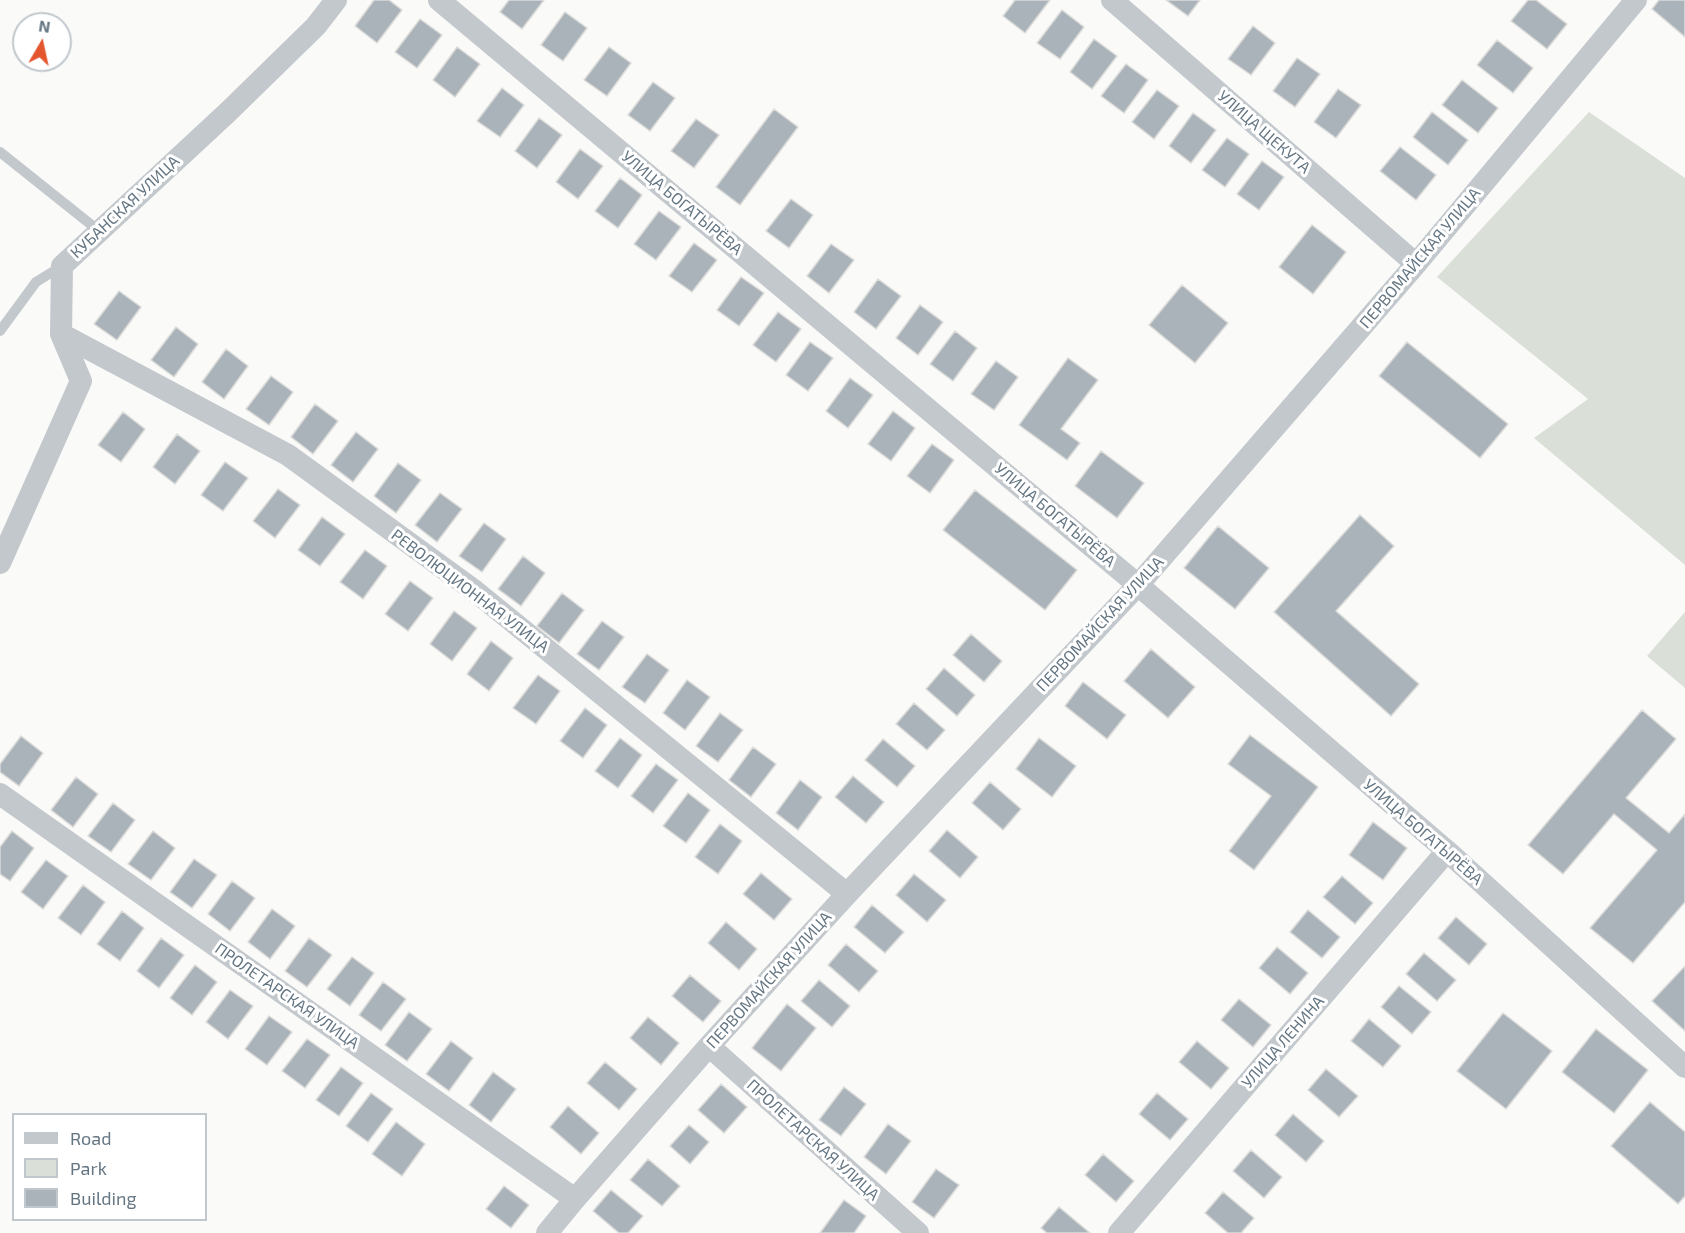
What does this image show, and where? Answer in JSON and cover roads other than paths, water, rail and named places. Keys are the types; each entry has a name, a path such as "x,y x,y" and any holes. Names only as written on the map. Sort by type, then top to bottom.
{"street":[{"name":"КУБАНСКАЯ УЛИЦА","path":"0,563 81,381 61,334 62,266 228,112 316,26 336,0"},
{"name":"УЛИЦА БОГАТЫРЁВА","path":"440,0 1138,585 1448,851 1685,1068"},
{"name":"УЛИЦА ЩЕКУТА","path":"1112,0 1416,264"},
{"name":"ПЕРВОМАЙСКАЯ УЛИЦА","path":"547,1233 709,1046 847,894 1138,585 1416,264 1636,0"},
{"name":"РЕВОЛЮЦИОННАЯ УЛИЦА","path":"61,334 288,455 475,591 847,894"},
{"name":"ПРОЛЕТАРСКАЯ УЛИЦА","path":"0,794 575,1199"},
{"name":"УЛИЦА ЛЕНИНА","path":"1119,1233 1448,851"},
{"name":"ПРОЛЕТАРСКАЯ УЛИЦА","path":"709,1046 918,1233"}],"lane":[{"path":"0,152 99,231"},
{"path":"0,331 36,282 62,266"}]}
